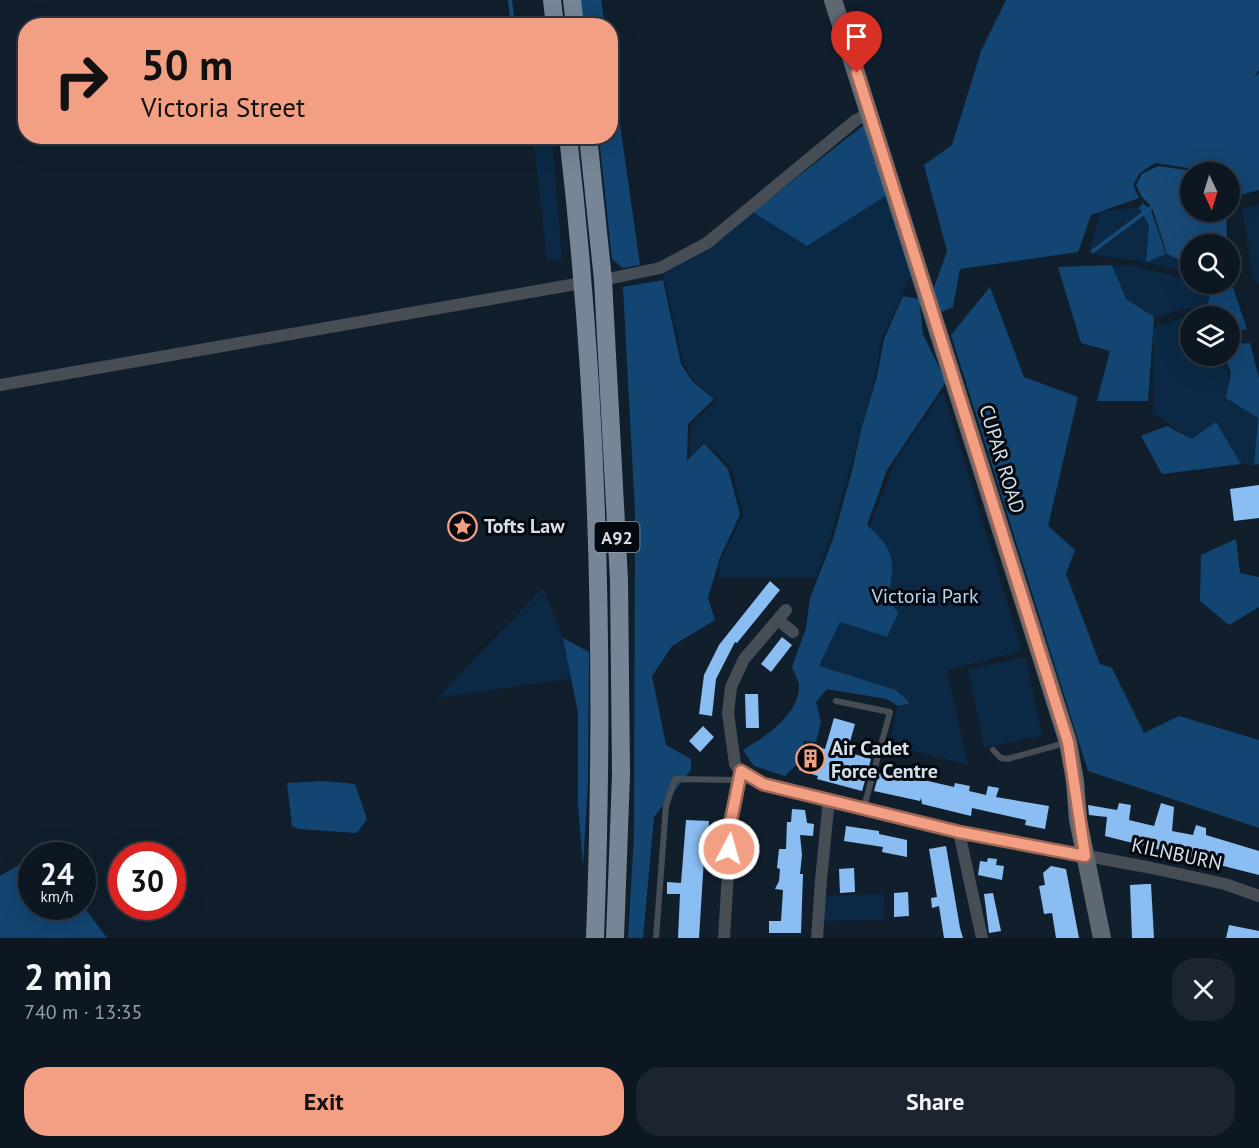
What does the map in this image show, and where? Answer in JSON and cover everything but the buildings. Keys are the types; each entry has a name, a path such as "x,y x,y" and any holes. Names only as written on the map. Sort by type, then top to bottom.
{"highway":[{"path":"552,0 554,18"},
{"path":"572,0 574,18"},
{"name":"A92","path":"569,144 582,283 596,517 600,663 595,938"},
{"name":"A92","path":"589,144 603,280 619,580 621,775 615,938"}],"main road":[{"name":"CUPAR ROAD","path":"833,0 1068,742 1085,856 1102,938"}],"street":[{"path":"603,280 660,268 707,243 856,120 870,113"},
{"path":"0,385 582,283"},
{"path":"724,938 730,825 740,775 735,764 728,713 731,687 744,659 782,615 793,632"},
{"name":"KILNBURN","path":"740,775 763,784 959,832 1152,868 1225,884 1259,896"},
{"path":"817,938 829,799"},
{"path":"959,832 982,938"}],"lane":[{"path":"836,701 890,712 864,807"},
{"path":"993,750 1001,758 1007,759 1068,742"},
{"path":"656,938 666,806 675,779 740,775"}],"green space":[{"path":"865,124 912,273 881,341 875,378 833,529 816,578 719,578 720,562 743,515 731,467 703,441 690,459 691,425 716,400 692,379 683,362 663,273 703,252"},
{"path":"534,144 553,144 562,260 547,259"},
{"path":"1259,205 1259,283 1254,284 1242,208"},
{"path":"1138,207 1149,223 1147,261 1166,254 1180,260 1180,270 1140,261 1088,254 1100,212"},
{"path":"1112,265 1133,266 1180,277 1180,294 1210,294 1207,306 1180,306 1180,311 1154,317 1126,299"},
{"path":"1180,319 1180,366 1225,366 1229,375 1226,398 1258,418 1254,465 1241,464 1216,422 1192,439 1153,413 1153,328"},
{"name":"Victoria Park","path":"943,391 1022,651 947,670 968,765 889,744 901,692 812,672 895,462"},
{"path":"543,588 579,677 437,698"},
{"path":"1026,657 1042,736 984,747 968,669"},
{"path":"884,894 885,920 823,921 825,896"}],"shaded area":[{"path":"580,0 601,0 604,18 583,18"},
{"path":"1006,0 1259,0 1259,70 1254,77 1259,73 1259,190 1240,194 1240,162 1180,162 1180,167 1155,163 1140,173 1133,185 1139,198 1091,215 1078,252 960,269 953,307 942,312 932,293 947,251 924,165 952,145 981,51"},
{"path":"618,110 640,265 623,268 612,259 600,144 618,144"},
{"path":"865,124 887,195 807,246 753,212"},
{"path":"1158,166 1180,169 1180,222 1226,222 1227,234 1180,234 1180,260 1167,254 1152,207 1142,197 1136,185 1142,174"},
{"path":"1143,203 1151,210 1166,254 1146,262 1149,225 1139,208"},
{"path":"1112,265 1126,299 1154,317 1148,401 1097,401 1110,351 1081,343 1058,267"},
{"path":"663,280 681,364 692,381 714,399 688,424 687,461 704,443 728,469 740,514 719,560 708,598 715,620 672,646 652,676 666,745 691,759 691,770 654,817 643,938 628,938 634,836 635,512 623,287"},
{"path":"990,287 1024,377 1078,397 1048,526 1075,550 1066,574 1100,664 1112,668 1144,733 1179,716 1259,740 1259,828 1088,771 951,335"},
{"path":"1210,294 1235,294 1239,306 1207,306"},
{"path":"903,296 919,299 923,334 946,382 887,470 867,525 884,543 891,558 892,575 888,598 898,613 887,637 840,622 819,666 896,690 910,703 898,706 887,699 827,689 816,702 821,722 816,742 804,741 798,763 785,776 754,766 743,750 780,724 794,706 798,696 798,680 792,667 806,628 810,598 833,539 877,376 884,339"},
{"path":"1240,308 1247,329 1240,330"},
{"path":"1250,343 1259,378 1259,464 1254,465 1258,418 1226,398 1231,372 1228,366 1240,366 1240,344"},
{"path":"1216,422 1241,464 1162,474 1141,436 1167,426 1192,439"},
{"path":"1236,539 1240,573 1259,577 1259,607 1229,625 1200,601 1201,555"},
{"path":"563,638 589,652 588,783 583,866 578,805 578,713"},
{"path":"325,781 355,784 367,819 357,833 298,829 292,826 287,783"},
{"path":"18,866 18,920 94,920 107,938 0,938 0,876"}],"waterway":[{"path":"510,0 512,18"},
{"path":"1093,251 1152,207"}],"place":[{"name":"Tofts Law","path":"463,526"},
{"name":"Air Cadet Force Centre","path":"810,759"}],"route":[{"path":"729,849 730,825 741,771 763,784 959,832 1085,856 1068,742 857,73"}]}
